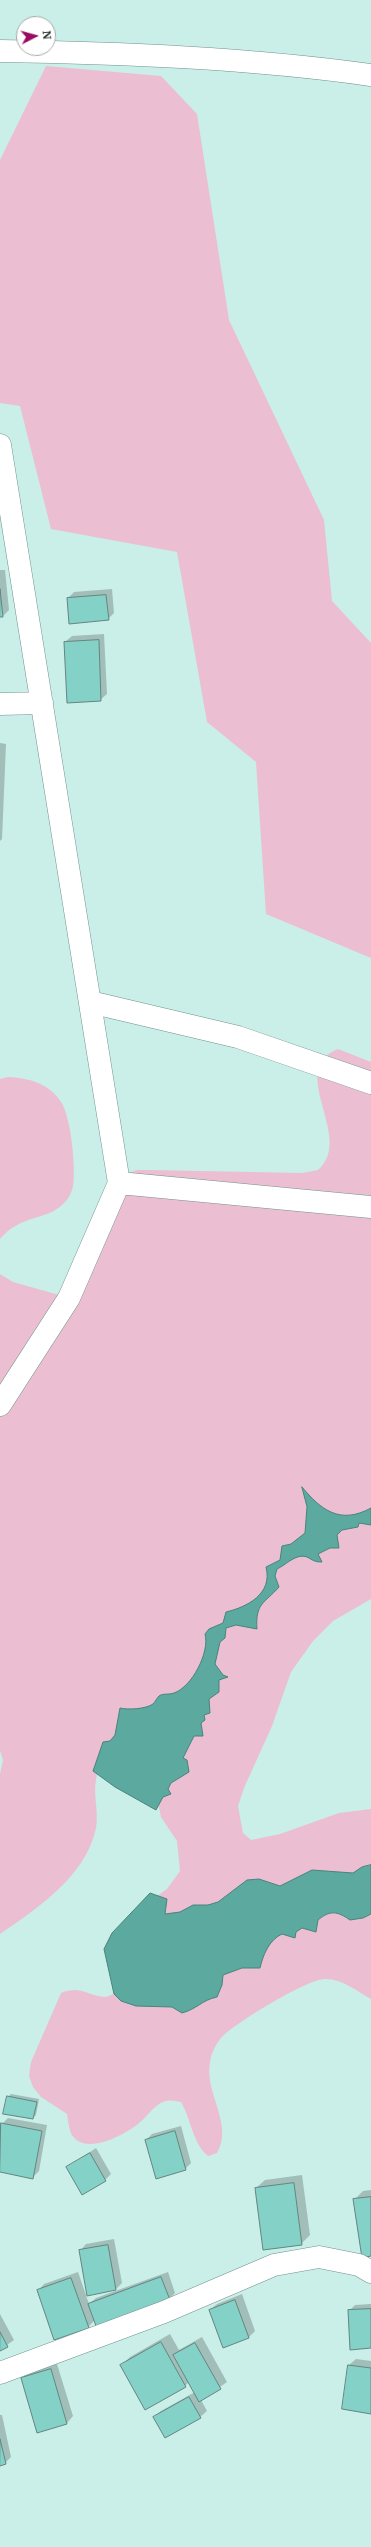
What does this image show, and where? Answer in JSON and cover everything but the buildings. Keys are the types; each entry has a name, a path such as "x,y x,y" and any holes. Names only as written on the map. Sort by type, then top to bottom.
{"street":[{"path":"0,50 107,53 310,67 371,75"},
{"path":"0,445 119,1184 69,1298 0,1405"},
{"path":"0,704 42,703"},
{"path":"90,1002 238,1037 371,1083"},
{"path":"119,1184 371,1207"},
{"path":"0,2373 164,2312 274,2265 319,2258 358,2265 371,2272"}],"shaded area":[{"path":"46,66 161,76 197,114 229,320 324,520 332,601 371,643 371,958 266,914 256,762 207,722 177,552 51,529 20,406 0,403 0,160"},
{"path":"338,1049 371,1062 371,1599 333,1621 313,1641 291,1672 272,1726 244,1788 238,1806 243,1833 251,1840 280,1834 339,1813 371,1809 371,1878 164,1922 152,1900 167,1889 180,1871 177,1841 161,1817 156,1793 105,1754 97,1773 95,1786 97,1816 96,1828 91,1845 82,1861 71,1876 44,1902 0,1934 0,1774 3,1760 0,1751 0,1274 13,1282 59,1295 124,1175 137,1170 302,1173 318,1170 328,1156 330,1141 318,1088 318,1072 323,1059"},
{"path":"8,1077 30,1080 38,1083 50,1090 61,1102 65,1109 70,1130 74,1178 71,1193 63,1204 49,1213 16,1225 0,1239 0,1079"},
{"path":"371,1904 371,1999 337,1981 324,1979 315,1981 287,1994 255,2013 229,2031 218,2042 211,2059 209,2074 221,2120 221,2142 217,2153 208,2156 203,2151 181,2102 170,2100 163,2102 156,2106 138,2124 115,2138 105,2142 86,2144 78,2141 72,2135 69,2128 67,2114 41,2097 33,2087 29,2076 31,2062 61,1993 79,1990 93,1995 106,1997 268,1934 323,1908"}],"water":[{"path":"302,1487 324,1508 341,1515 360,1513 371,1508 371,1525 359,1523 358,1527 342,1530 337,1535 339,1548 330,1548 318,1554 322,1562 303,1556 291,1560 277,1569 275,1576 279,1587 265,1600 259,1609 257,1629 236,1625 226,1628 225,1638 220,1642 215,1664 223,1675 228,1677 219,1680 219,1692 209,1699 210,1713 204,1715 205,1720 201,1723 203,1736 194,1736 183,1758 187,1760 189,1772 171,1783 168,1789 171,1794 163,1797 156,1810 115,1787 93,1771 103,1742 110,1741 115,1735 120,1708 137,1709 150,1706 159,1696 174,1693 187,1684 198,1668 202,1659 205,1650 205,1634 209,1629 223,1623 226,1612 250,1603 262,1592 266,1585 266,1567 280,1560 282,1546 291,1544 305,1533 307,1507"},
{"path":"371,1865 371,1914 363,1918 350,1920 337,1913 330,1913 318,1920 316,1932 302,1928 296,1932 295,1938 282,1934 277,1937 267,1948 260,1968 242,1968 223,1975 222,1985 217,1997 207,2000 182,2013 172,2007 136,2006 121,2001 114,1994 104,1949 112,1933 150,1893 167,1899 165,1914 180,1912 193,1905 208,1905 218,1902 247,1880 259,1879 280,1886 312,1870 353,1873 362,1867"}]}
